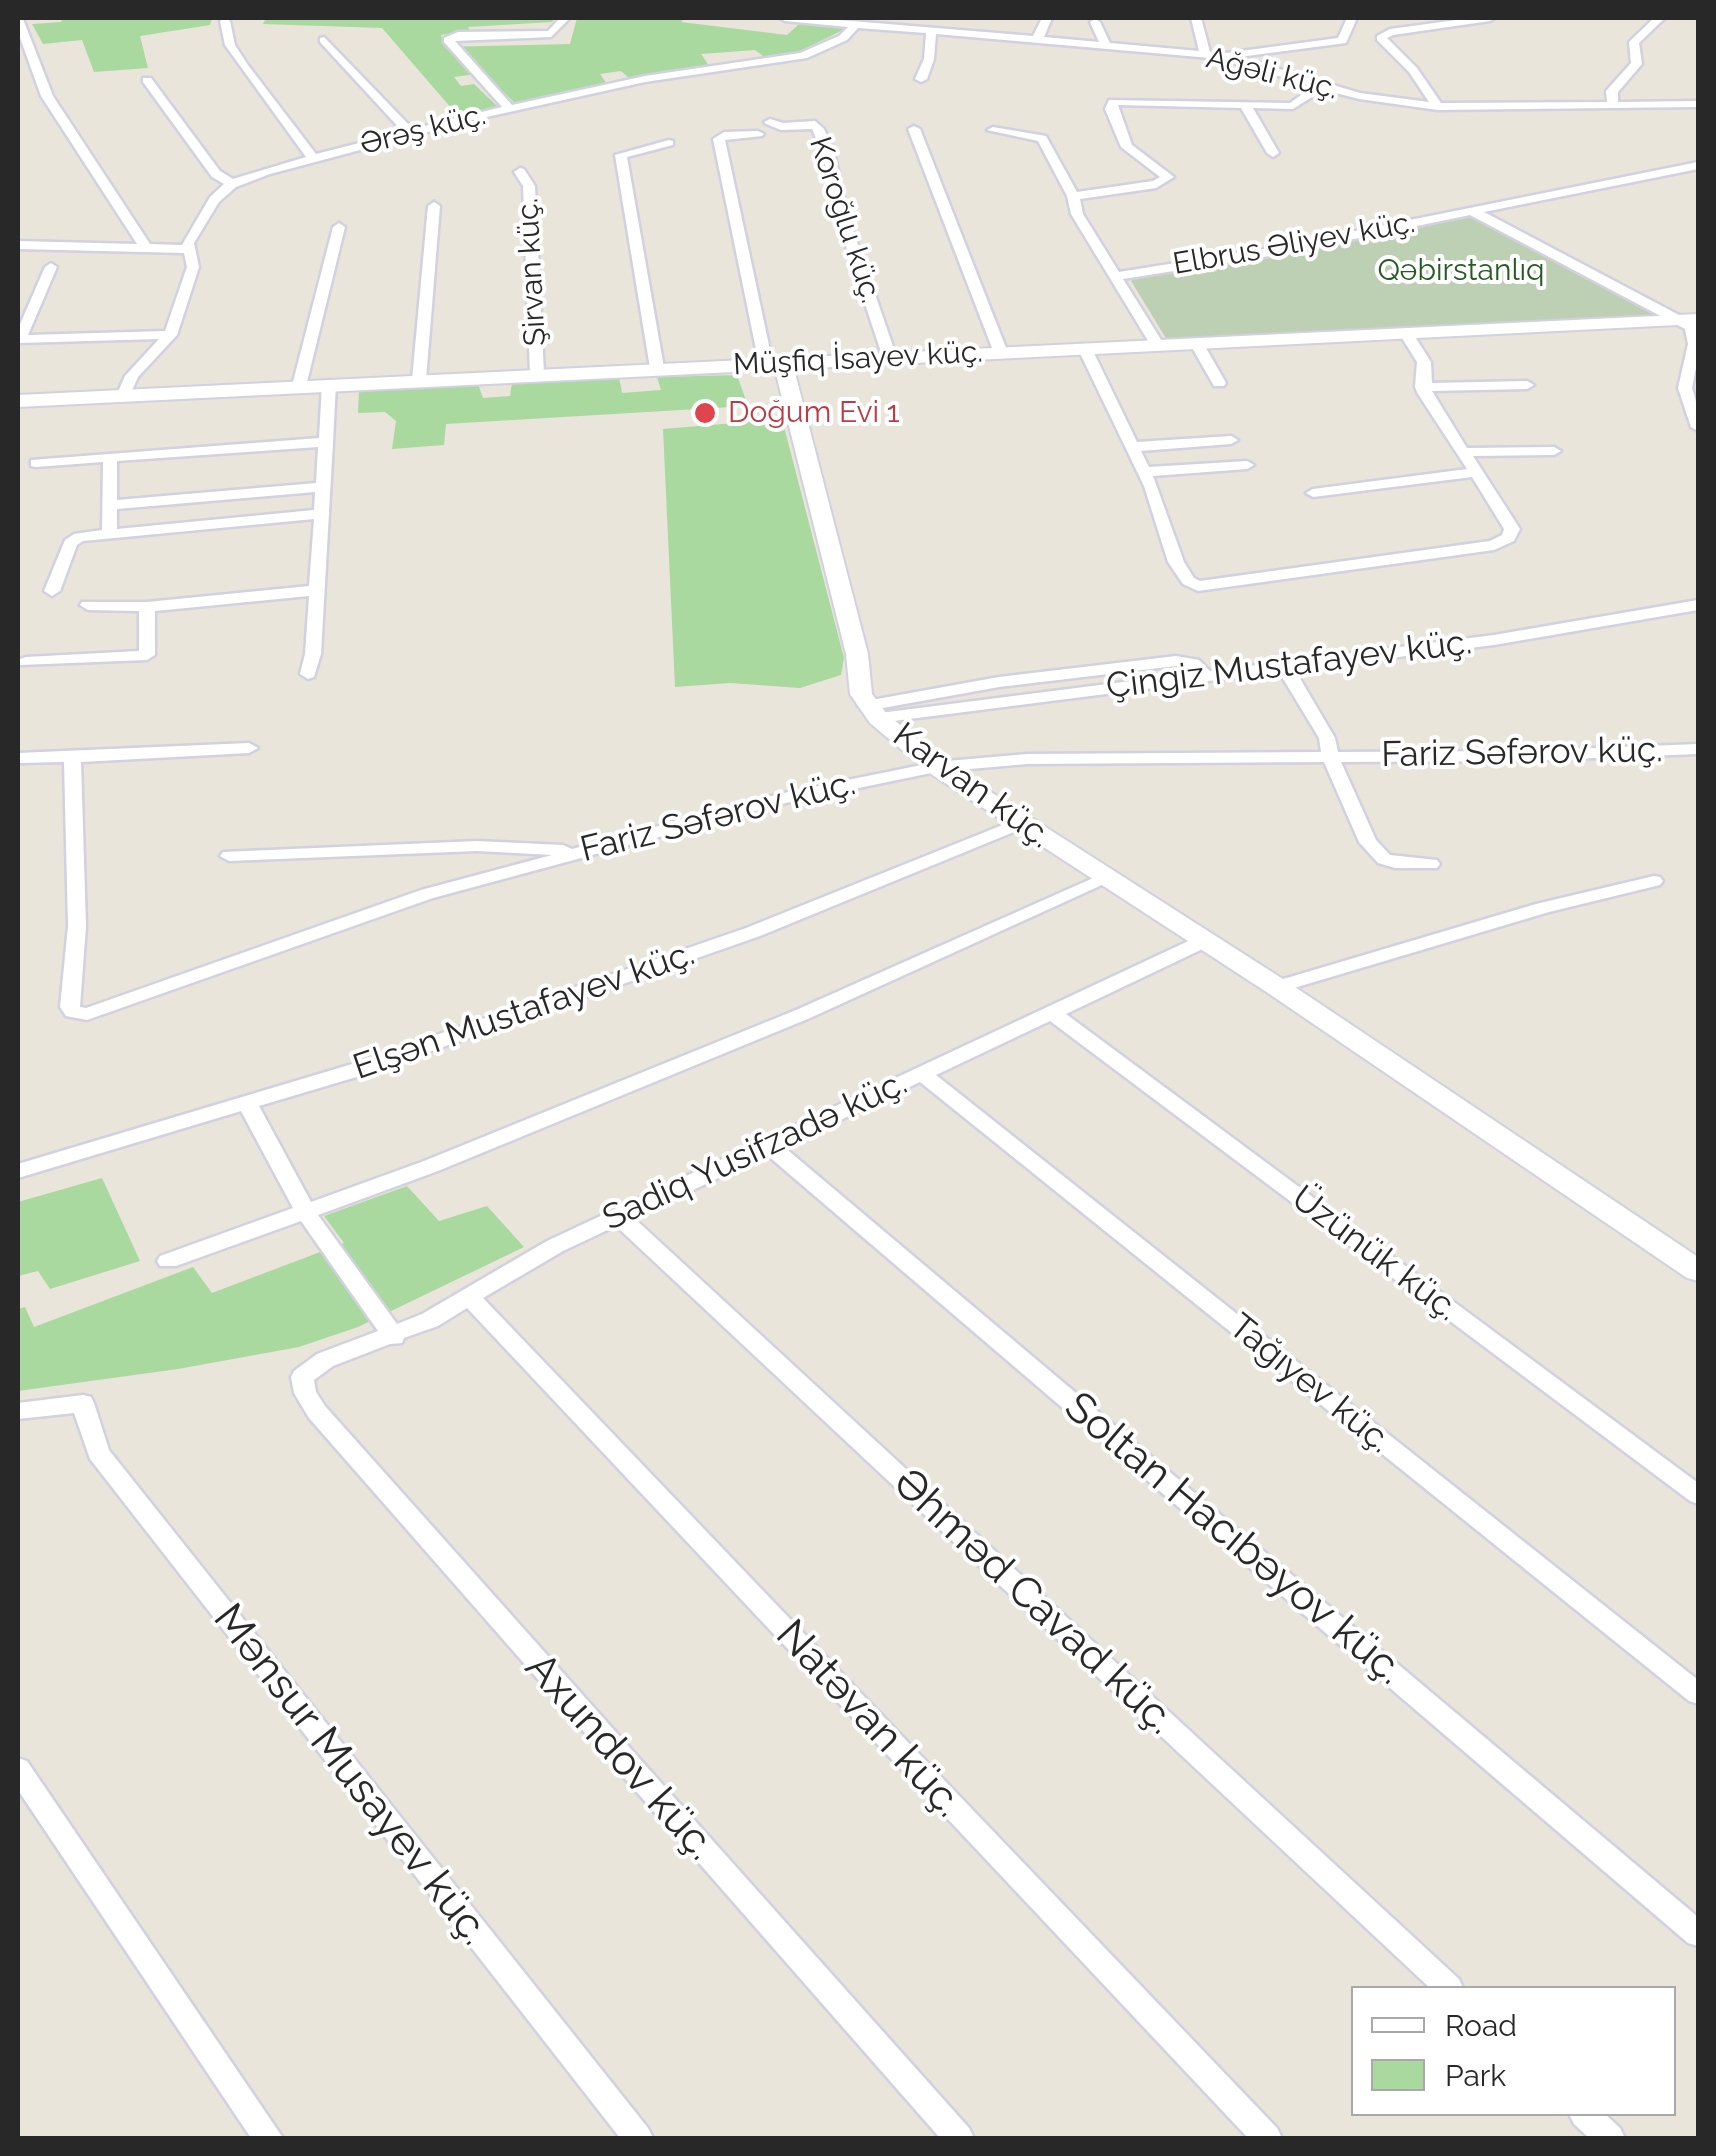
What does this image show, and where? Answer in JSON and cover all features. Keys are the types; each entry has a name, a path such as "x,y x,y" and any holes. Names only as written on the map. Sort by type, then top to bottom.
{"street":[{"path":"510,109 448,40 458,35 551,34 565,18"},
{"name":"Ağəli küç.","path":"785,18 871,27 890,22 931,31 1224,56 1375,106 1698,104"},
{"path":"1038,40 1047,18"},
{"path":"1196,18 1205,54"},
{"path":"1224,56 1335,43 1346,38 1352,18"},
{"path":"1438,106 1412,70 1381,38 1404,30 1490,18"},
{"path":"1613,103 1612,91 1637,64 1634,42 1660,18"},
{"path":"18,19 47,96 146,248"},
{"path":"225,21 230,45 242,66 313,158"},
{"path":"1095,22 1106,46"},
{"name":"Ərəş küç.","path":"232,184 313,158 510,109 645,79 803,56 844,38 855,25"},
{"path":"921,79 929,59 931,31"},
{"path":"324,40 410,133"},
{"path":"123,396 132,376 170,335 193,267 188,248 191,235 214,200 232,184 216,174 147,80"},
{"path":"1072,196 1156,184 1168,177 1126,147 1111,109 1112,102 1251,101 1292,106 1307,95 1332,89"},
{"path":"1251,101 1273,153"},
{"name":"Koroğlu küç.","path":"770,122 781,127 812,120 828,152 842,216 890,358"},
{"path":"914,129 1001,353"},
{"path":"992,130 1042,138 1077,214 1158,346"},
{"path":"758,134 719,139 774,364"},
{"path":"657,368 621,155 669,143"},
{"name":"Elbrus Əliyev küç.","path":"1116,276 1276,252 1698,165"},
{"name":"Şirvan küç.","path":"520,172 529,186 537,374"},
{"path":"419,380 434,206"},
{"path":"1472,212 1691,320 1695,335 1686,388 1698,426"},
{"path":"299,386 339,227"},
{"path":"18,245 188,248"},
{"path":"51,268 19,339 170,335"},
{"name":"Müşfiq İsayev küç.","path":"18,400 1691,320"},
{"path":"1086,349 1144,472 1176,562 1199,595 1494,545 1509,538 1512,529 1422,387 1424,362 1407,335"},
{"path":"1196,344 1218,384"},
{"name":"Karvan küç.","path":"774,364 857,654 861,694 872,712 936,766 1020,823 1277,987 1698,1271"},
{"path":"308,674 314,654 329,384"},
{"path":"1422,387 1528,385"},
{"path":"1132,447 1232,440"},
{"path":"36,463 326,442"},
{"path":"1464,452 1554,450"},
{"path":"109,534 110,458"},
{"path":"1144,472 1247,465"},
{"path":"1312,493 1477,472"},
{"path":"110,505 323,487"},
{"path":"52,591 74,539 322,514"},
{"path":"88,605 147,607 317,590"},
{"name":"Çingiz Mustafayev küç.","path":"872,712 999,682 1176,660 1193,662 1206,675 1494,640 1698,605"},
{"path":"26,662 148,655 147,607"},
{"path":"1284,666 1327,738 1331,757 1368,842 1384,859 1394,863 1431,864"},
{"path":"18,758 248,748"},
{"name":"Fariz Səfərov küç.","path":"72,756 77,926 70,1007 79,1014 97,1012 428,894 779,799 936,766 1027,759 1519,756 1698,749"},
{"name":"Elşən Mustafayev küç.","path":"18,1171 356,1070 753,932 1020,823"},
{"path":"230,856 477,846 574,852"},
{"path":"168,1261 306,1213 803,1014 1106,879"},
{"path":"1277,987 1543,908 1654,881"},
{"name":"Sadiq Yusifzadə küç.","path":"310,1368 394,1337 471,1299 555,1246 1204,940"},
{"name":"Üzünük küç.","path":"1051,1012 1698,1495"},
{"name":"Tağıyev küç.","path":"921,1073 1698,1694"},
{"path":"246,1103 306,1213 394,1337"},
{"name":"Soltan Hacıbəyov küç.","path":"769,1145 1698,1934"},
{"name":"Əhməd Cavad küç.","path":"619,1216 1447,1986"},
{"name":"Natəvan küç.","path":"471,1299 1267,2138"},
{"name":"Axundov küç.","path":"310,1368 302,1377 305,1393 317,1412 959,2138"},
{"name":"Mənsur Musayev küç.","path":"18,1410 83,1402 98,1453 638,2138"},
{"path":"18,1769 268,2138"},
{"path":"1586,2116 1610,2138"}],"green space":[{"path":"63,18 212,18 210,25 140,36 148,68 94,72 82,40 43,44 32,24 61,22"},
{"path":"266,18 555,18 552,22 468,27 470,30 441,35 445,47 570,44 577,18 685,18 681,22 787,35 799,24 845,29 792,55 767,59 755,50 701,54 709,66 629,78 621,71 600,74 607,84 515,103 483,73 454,77 461,86 474,84 497,106 459,117 382,28 263,24"},
{"name":"Qəbirstanlıq","path":"1468,215 1661,315 1167,340 1131,281 1140,274 1245,261"},
{"path":"737,375 748,406 446,424 444,445 392,449 396,421 385,412 358,413 359,391 478,384 483,398 510,396 512,383 619,377 622,393 661,390 657,377"},
{"path":"782,419 844,658 841,675 800,688 730,683 675,687 663,429"},
{"path":"102,1178 140,1261 50,1289 38,1271 18,1276 18,1202"},
{"path":"407,1186 439,1221 487,1206 524,1247 358,1327 299,1347 178,1369 18,1391 18,1309 25,1307 34,1327 193,1267 212,1293 344,1243 324,1216"}],"place":[{"name":"Doğum Evi 1","path":"705,413"}]}
